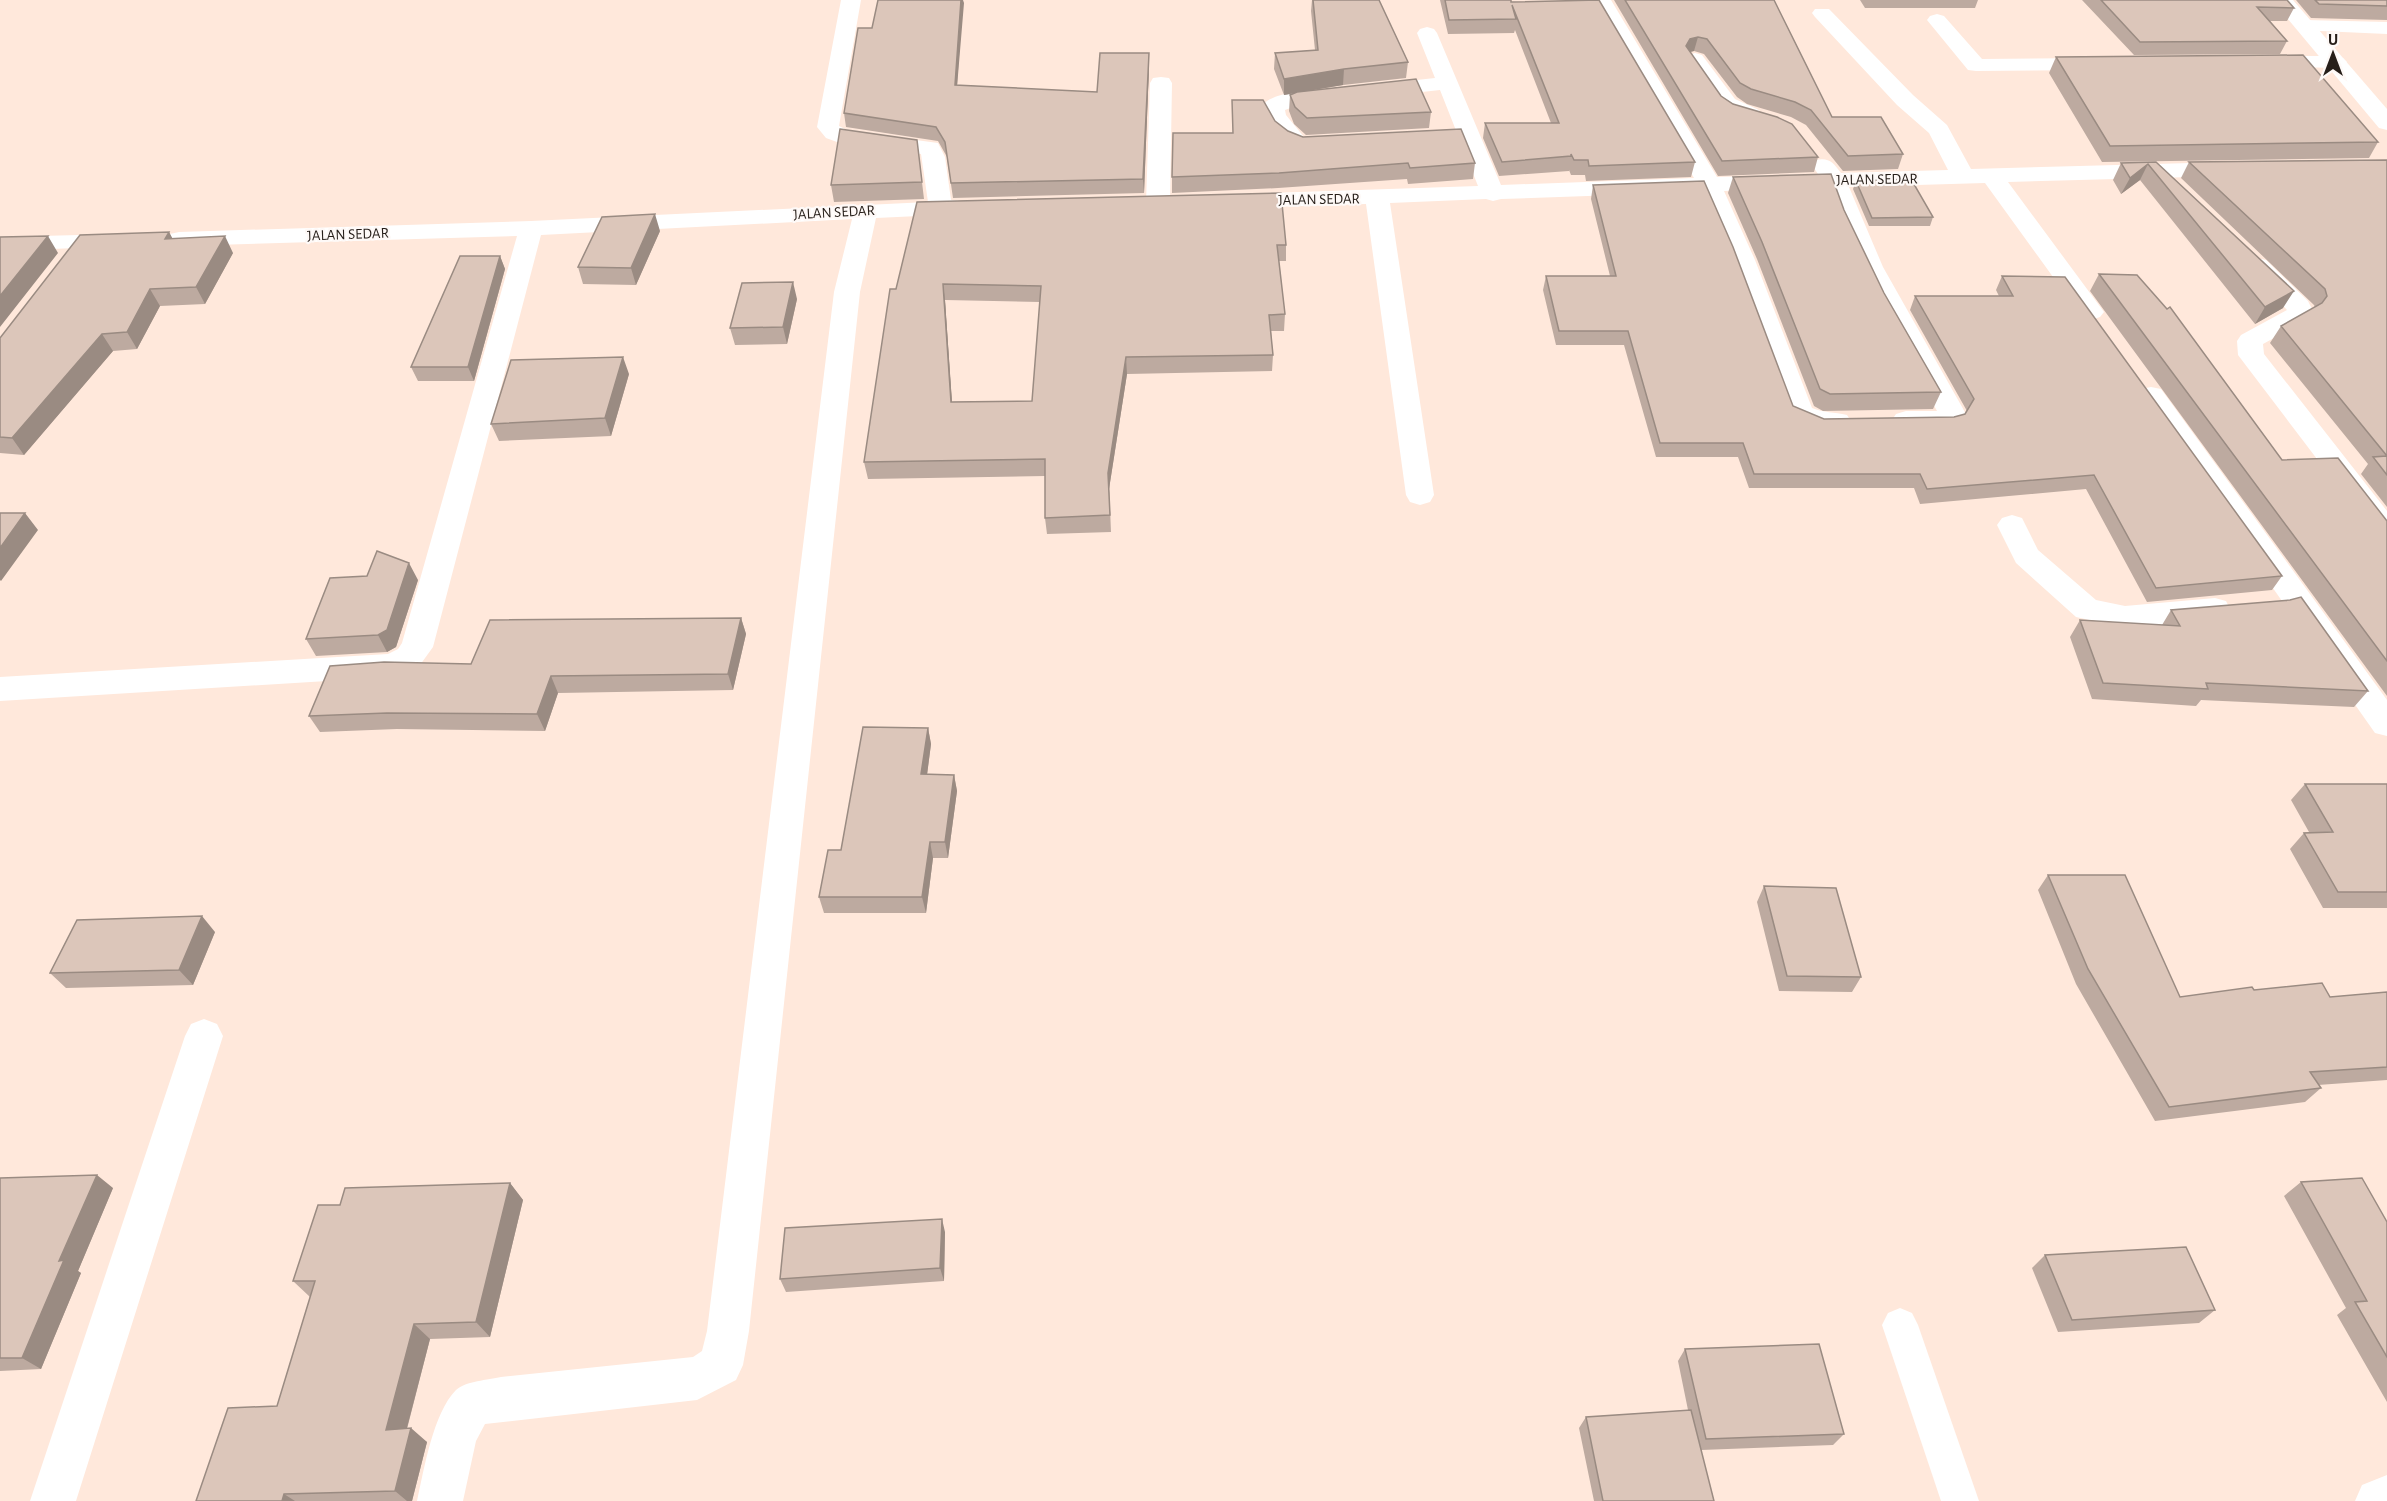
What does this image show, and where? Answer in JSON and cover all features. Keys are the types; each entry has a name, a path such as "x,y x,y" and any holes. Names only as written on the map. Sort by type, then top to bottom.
{"street":[{"path":"851,0 828,127 834,133 845,137 930,148 934,157 940,207"},
{"path":"1601,0 1710,185 1743,260 1800,413 1819,422 1947,420 1952,414 1871,267 1835,180 1810,148"},
{"path":"2282,0 2383,113"},
{"path":"1822,13 1905,100 1939,130 1963,177"},
{"path":"1937,20 1976,64 2120,63"},
{"path":"2306,26 2387,28"},
{"path":"1427,33 1493,194"},
{"path":"1695,59 1726,104 1738,111 1773,121"},
{"path":"2240,62 2336,62"},
{"path":"1158,203 1161,83"},
{"path":"1337,143 1296,142 1287,136 1273,113 1274,106 1294,100 1447,83"},
{"path":"1444,136 1468,135"},
{"name":"JALAN SEDAR","path":"1216,201 1377,198 1835,180 2248,168"},
{"path":"2155,169 2181,194"},
{"path":"1991,175 2109,337"},
{"path":"1377,198 1420,495"},
{"name":"JALAN SEDAR","path":"0,244 531,228 940,207 986,207"},
{"path":"440,1501 455,1433 472,1405 501,1399 696,1378 721,1365 728,1331 847,292 866,211"},
{"path":"0,689 392,665 409,657 417,647 531,228"},
{"path":"61,269 82,242"},
{"path":"2240,249 2299,306 2301,313 2250,341 2251,355 2387,531"},
{"path":"2137,375 2387,724"},
{"path":"2012,525 2026,556 2087,609 2125,617 2278,604 2296,595"},
{"path":"53,1501 204,1036"},
{"path":"2378,1501 2387,1498"}],"lane":[{"path":"1900,1325 1960,1501"}],"building":[{"path":"878,0 961,0 955,85 1097,92 1100,53 1149,53 1143,179 951,183 945,142 936,127 844,113 858,28 872,28"},
{"path":"1313,0 1379,0 1408,62 1284,79 1275,53 1318,50"},
{"path":"1445,0 1511,0 1511,2 1599,0 1695,162 1589,166 1588,160 1574,160 1571,154 1571,156 1502,162 1485,123 1559,123 1512,5 1516,19 1449,20"},
{"path":"1625,0 1774,0 1832,117 1881,117 1903,154 1848,156 1811,110 1740,83 1707,39 1698,37 1690,39 1686,46 1721,96 1733,104 1777,117 1792,124 1818,157 1722,161"},
{"path":"2101,0 2287,0 2294,8 2257,7 2287,41 2140,42"},
{"path":"2315,0 2387,0 2387,6 2319,4"},
{"path":"2303,55 2378,142 2110,146 2056,57"},
{"path":"1416,79 1431,112 1307,118 1295,107 1290,95 1297,92"},
{"path":"1232,100 1263,100 1275,121 1288,131 1303,137 1461,129 1475,163 1410,168 1408,163 1279,173 1172,177 1173,133 1233,133"},
{"path":"840,129 917,140 922,182 831,185"},
{"path":"2387,160 2387,456 2281,326 2322,303 2327,296 2325,289 2189,162"},
{"path":"2156,162 2294,291 2265,307 2148,164 2130,178 2121,163"},
{"path":"1831,174 1844,210 1884,293 1941,392 1830,394 1820,389 1762,242 1733,177"},
{"path":"1911,179 1933,217 1872,218 1856,181"},
{"path":"1704,181 1733,247 1793,406 1824,419 1954,417 1965,414 1974,399 1915,296 2013,296 2002,276 2065,277 2282,576 2156,588 2094,475 1927,489 1920,474 1754,474 1743,443 1660,443 1628,331 1559,331 1546,276 1616,276 1593,185"},
{"path":"1281,193 1286,245 1277,245 1285,314 1269,315 1273,355 1126,357 1108,473 1110,515 1045,518 1045,459 864,462 890,289 896,289 917,202","holes":["943,284 1041,286 1032,401 951,402"]},
{"path":"655,214 631,268 578,267 602,217"},
{"path":"169,232 165,239 225,236 196,287 150,289 127,332 102,334 12,438 0,437 0,338 80,235"},
{"path":"48,236 0,296 0,237"},
{"path":"460,256 500,256 468,367 411,367"},
{"path":"2099,274 2137,275 2167,309 2170,307 2282,460 2338,458 2387,521 2387,661"},
{"path":"793,282 783,327 730,328 742,283"},
{"path":"623,357 605,418 491,424 511,360"},
{"path":"2387,456 2387,475 2373,457"},
{"path":"0,513 25,513 0,548"},
{"path":"377,551 409,563 387,630 378,635 306,639 330,578 367,576"},
{"path":"2301,597 2368,691 2206,683 2208,689 2103,683 2080,620 2180,626 2171,610 2290,600"},
{"path":"741,618 728,674 551,676 537,714 387,713 309,716 330,666 384,662 471,664 490,620"},
{"path":"863,727 928,728 921,774 954,775 945,842 930,842 922,897 819,897 828,850 841,850"},
{"path":"2305,784 2387,784 2387,892 2338,892 2304,833 2333,832"},
{"path":"2048,875 2125,875 2180,997 2252,987 2254,990 2322,983 2330,997 2387,992 2387,1067 2310,1072 2321,1088 2169,1107 2088,969"},
{"path":"1764,886 1836,888 1861,977 1787,976"},
{"path":"202,916 179,970 50,973 77,920"},
{"path":"97,1175 59,1261 64,1260 22,1358 0,1358 0,1178"},
{"path":"2362,1178 2387,1222 2387,1357 2355,1302 2367,1301 2301,1182"},
{"path":"510,1183 476,1322 414,1324 386,1430 411,1428 395,1491 284,1494 282,1501 196,1501 228,1408 277,1406 315,1281 293,1281 318,1205 340,1205 345,1188"},
{"path":"942,1219 940,1268 780,1279 785,1228"},
{"path":"2186,1247 2215,1310 2072,1320 2045,1255"},
{"path":"1819,1344 1844,1434 1706,1439 1685,1349"},
{"path":"1691,1410 1714,1501 1603,1501 1586,1417"}]}
